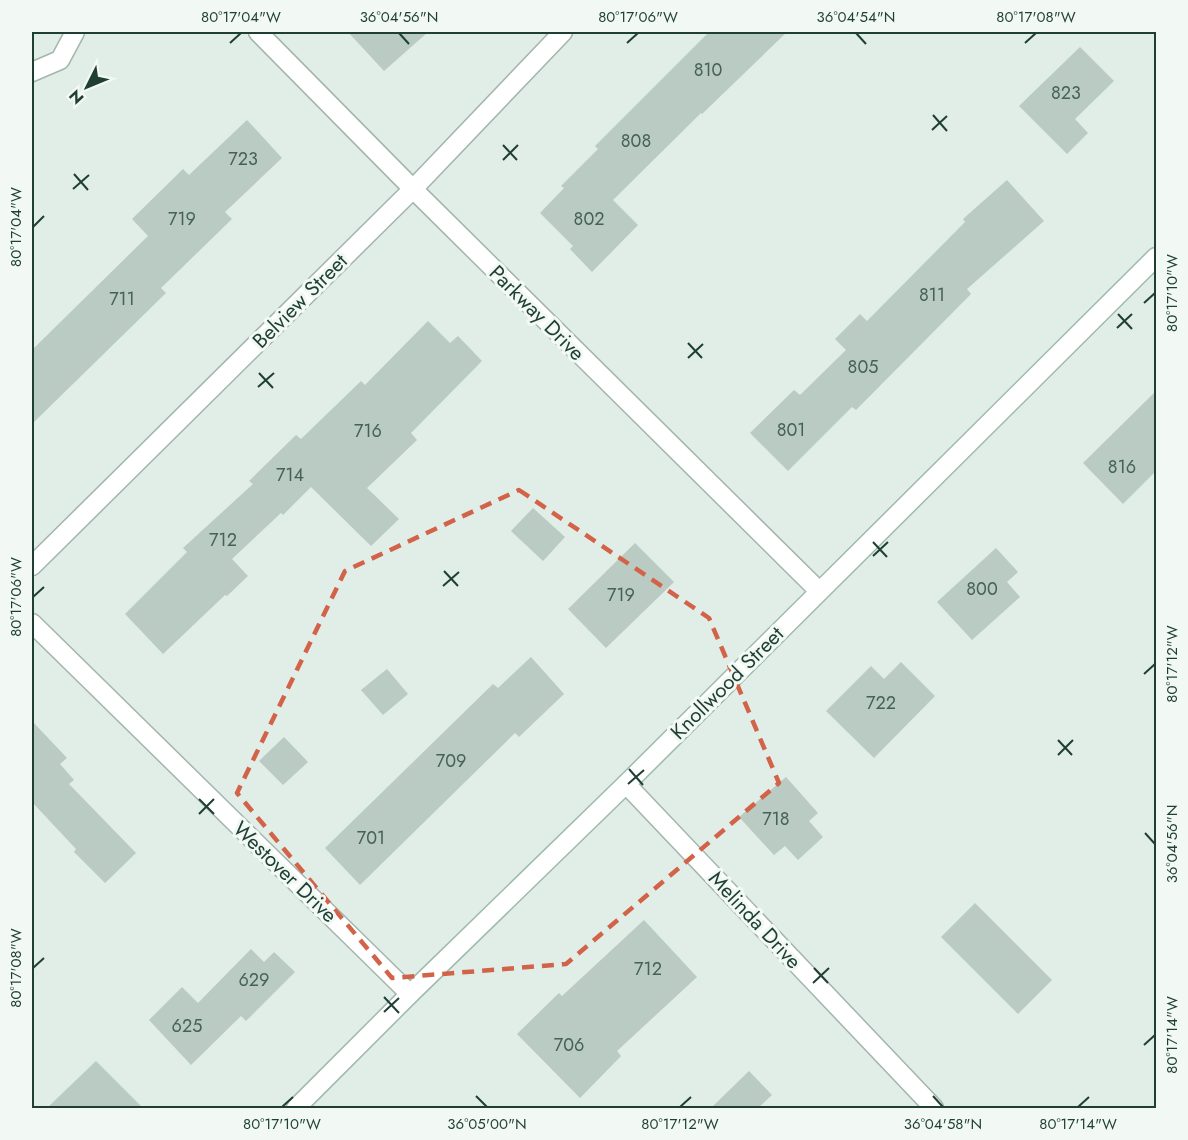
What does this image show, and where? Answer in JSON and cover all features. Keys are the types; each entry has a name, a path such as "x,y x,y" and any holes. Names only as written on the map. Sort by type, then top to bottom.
{"street":[{"path":"32,72 60,60 75,32"},
{"name":"Parkway Drive","path":"258,32 412,189 819,591"},
{"name":"Belview Street","path":"32,567 412,189 563,32"},
{"name":"Knollwood Street","path":"296,1108 626,784 1156,257"},
{"name":"Westover Drive","path":"32,623 410,994"},
{"name":"Melinda Drive","path":"626,784 934,1108"}],"highlighted area":[{"path":"519,490 709,618 779,783 566,964 392,978 237,793 345,571"}],"building":[{"path":"348,32 428,32 384,71"},
{"path":"709,32 787,32 613,200 638,225 592,272 570,249 573,246 540,213 564,188 561,186 598,149 595,146"},
{"path":"1080,47 1114,81 1075,119 1088,133 1067,154 1019,106"},
{"path":"247,120 282,158 225,212 232,219 161,288 166,293 32,424 32,350 148,236 132,219 183,169 189,175"},
{"path":"1007,180 1044,221 967,289 971,294 856,410 852,407 788,471 750,433 794,390 800,395 846,350 835,339 860,314 867,321 965,222 963,219"},
{"path":"428,321 450,343 458,336 482,361 411,433 417,440 367,488 399,519 371,546 311,487 283,515 281,513 232,559 248,576 163,654 125,614 187,552 183,548 253,484 249,481 296,435 301,439 361,381 365,385"},
{"path":"1156,391 1156,471 1123,504 1083,463"},
{"path":"533,508 565,537 543,561 511,531"},
{"path":"635,543 674,582 606,648 568,609"},
{"path":"996,548 1018,572 1007,582 1020,597 972,640 937,602"},
{"path":"531,657 564,694 519,737 515,733 360,885 325,848 493,684 498,688"},
{"path":"901,662 935,696 874,758 826,711 871,666 884,679"},
{"path":"387,669 408,694 383,715 361,690"},
{"path":"32,721 67,758 60,764 74,780 69,784 136,853 105,883 74,852 76,849 32,802"},
{"path":"284,737 308,762 283,785 259,761"},
{"path":"786,777 818,813 809,821 823,837 798,860 785,846 774,855 739,817"},
{"path":"975,903 1052,980 1018,1014 941,937"},
{"path":"644,920 697,977 617,1051 621,1056 580,1098 517,1034 559,993 562,996"},
{"path":"251,949 264,962 274,952 295,972 246,1021 241,1016 191,1065 149,1020 182,987 198,1003"},
{"path":"96,1061 143,1108 47,1108"},
{"path":"749,1071 772,1095 758,1108 711,1108"}]}
